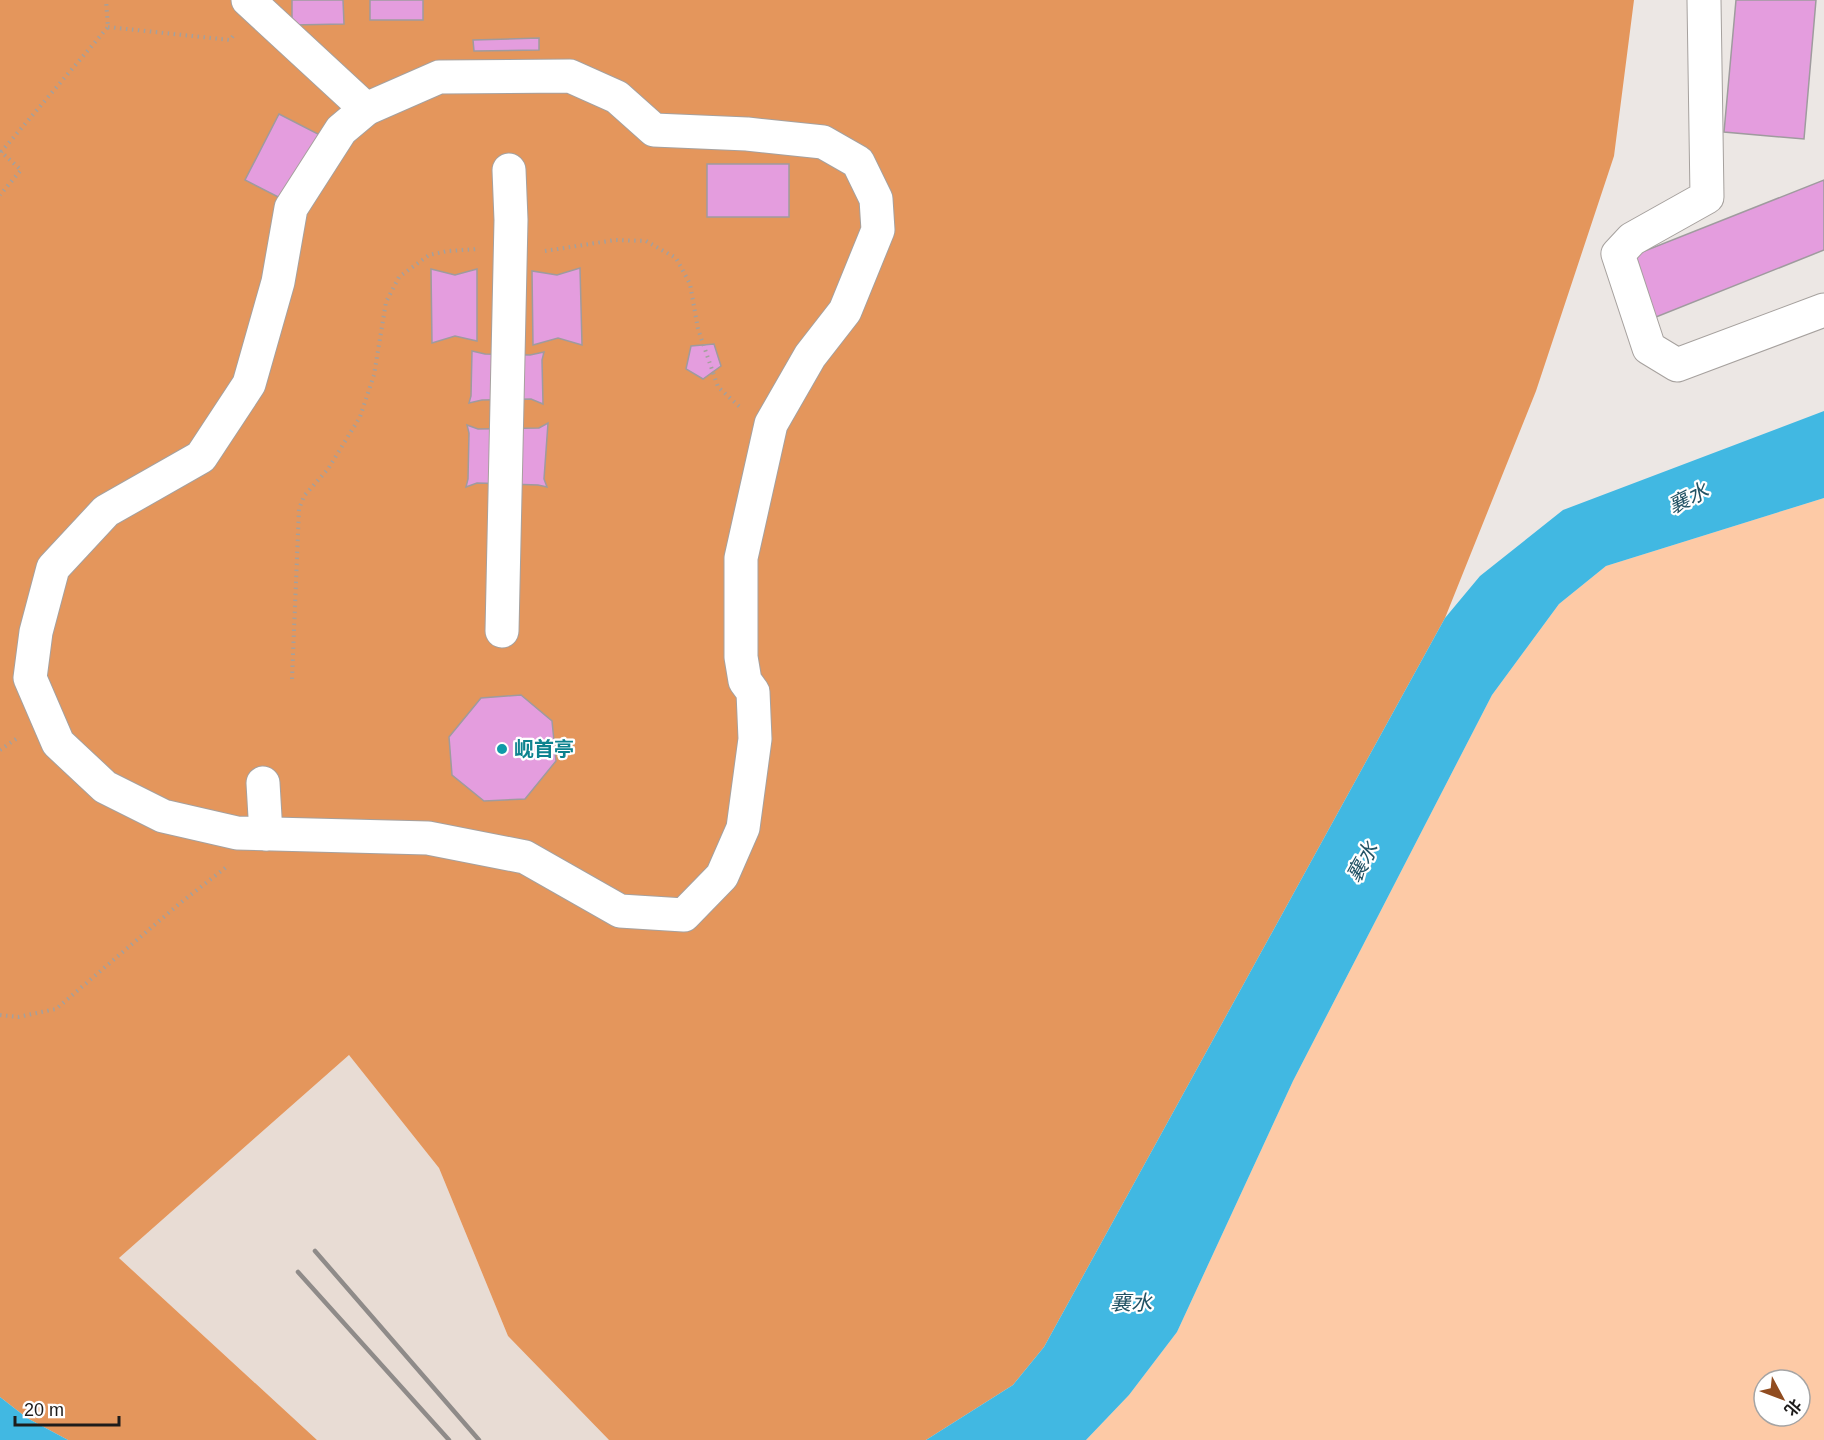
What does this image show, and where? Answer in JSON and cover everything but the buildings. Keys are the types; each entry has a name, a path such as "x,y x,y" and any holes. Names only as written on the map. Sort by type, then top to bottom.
{"street":[{"path":"1704,0 1707,197 1632,239 1618,254 1649,348 1677,365 1824,310"},
{"path":"251,3 366,109"},
{"path":"570,76 617,96 654,130 747,134 823,142 858,162 876,198 878,230 845,311 810,356 771,424 741,558 741,657 746,681 753,692 754,739 743,828 722,876 684,915 620,911 525,857 428,838 237,833 163,816 105,787 58,743 30,678 36,632 53,568 106,511 201,457 249,384 278,282 291,208 341,130 366,109 440,77 570,76"},
{"path":"502,631 511,220 509,170"},
{"path":"263,783 266,834"}],"path":[{"path":"0,195 21,170 1,152 108,27 106,0"},
{"path":"108,27 230,40 251,3"},
{"path":"0,1015 18,1017 56,1009 266,834"}],"shaded area":[{"path":"0,0 1634,0 1614,156 1536,391 1445,618 1044,1347 1013,1385 926,1440 609,1440 508,1336 439,1168 349,1055 119,1258 317,1440 68,1440 27,1418 0,1397"},
{"path":"1824,498 1824,1440 1086,1440 1129,1395 1177,1332 1293,1081 1492,695 1559,604 1606,566"},
{"path":"349,1055 439,1168 508,1336 609,1440 317,1440 119,1258"}],"water":[{"name":"襄水","path":"1824,411 1824,498 1606,566 1559,604 1492,695 1293,1081 1177,1332 1129,1395 1086,1440 926,1440 1013,1385 1044,1347 1445,618 1480,576 1563,510"},
{"path":"0,1397 27,1418 68,1440 0,1440"}],"railway":[{"path":"315,1251 479,1440"},
{"path":"298,1272 449,1440"}],"place":[{"name":"岘首亭","path":"502,749"}]}
